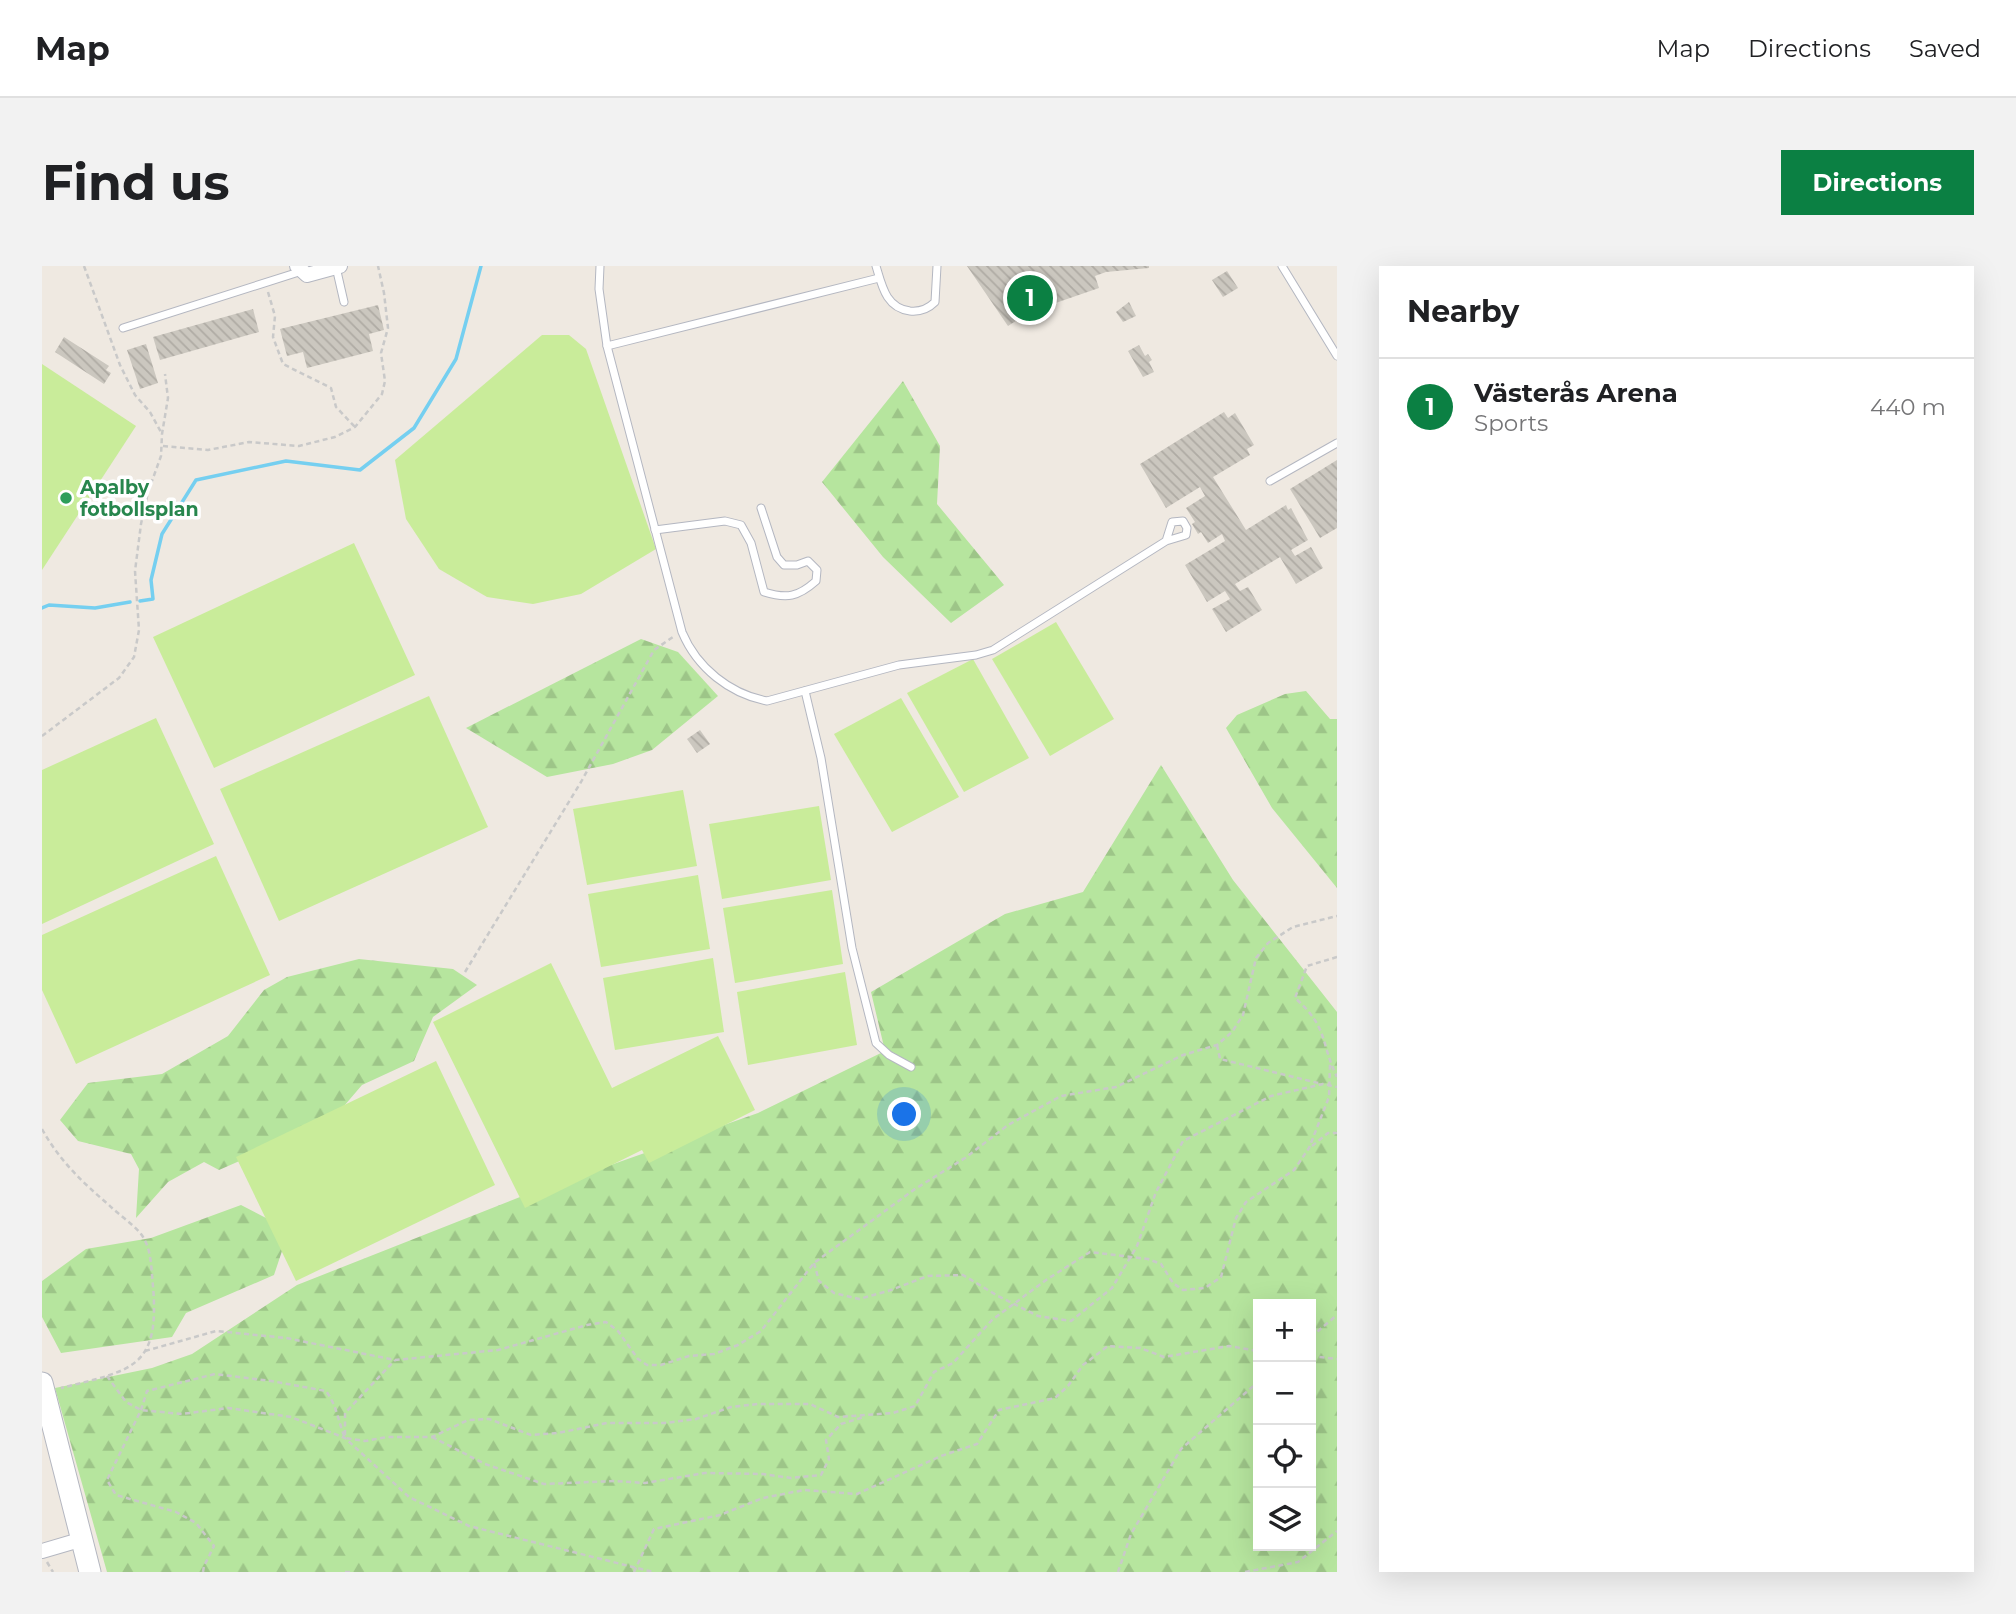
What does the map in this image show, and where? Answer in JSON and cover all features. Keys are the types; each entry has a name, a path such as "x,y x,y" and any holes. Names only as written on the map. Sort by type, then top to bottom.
{"main road":[{"path":"49,1386 77,1541 78,1572"},
{"path":"42,1433 77,1541 90,1572"}],"street":[{"path":"299,268 307,275 338,267"},
{"path":"42,1551 77,1541"}],"lane":[{"path":"600,266 598,289 607,346 682,632 710,672 726,686 747,697 767,701 899,665 976,655 993,650 1166,541"},
{"path":"876,266 885,295 891,303 900,309 919,311 935,302 937,266"},
{"path":"1282,266 1337,356"},
{"path":"338,267 344,302"},
{"path":"123,328 265,283 299,268"},
{"path":"607,346 879,278"},
{"path":"1270,481 1337,443"},
{"path":"655,530 725,522 741,525 751,543 764,592 782,598 804,592 816,581 817,570 808,561 797,565 784,565 777,557 761,508"},
{"path":"805,691 821,758 852,948 876,1043 889,1055 911,1067"}],"path":[{"path":"83,266 120,365 135,395 150,412 162,434"},
{"path":"163,446 208,450 249,442 299,446 335,437 355,427 382,394 385,380 381,353 388,328 384,293 377,266"},
{"path":"265,283 275,316 273,337 283,364 331,388 336,407 355,427"},
{"path":"42,736 119,678 134,657 139,630 135,571 148,492 163,446 162,434 168,398 165,374"},
{"path":"466,972 582,782 654,650 682,632"},
{"path":"145,1352 216,1331 285,1338 395,1360 498,1350 606,1322 618,1331 638,1359 647,1365 661,1365 690,1356 714,1354 738,1345 761,1331 814,1263 1008,1125 1061,1096 1116,1087 1183,1055 1217,1045 1232,1032 1243,1015 1256,958 1268,943 1293,927 1337,916"},
{"path":"1310,1148 1329,1097 1330,1064 1323,1031 1311,1012 1295,998 1307,966 1337,957"},
{"path":"1217,1045 1220,1059 1337,1087"},
{"path":"1330,1064 1337,1077"},
{"path":"814,1263 819,1281 834,1293 859,1300 928,1276 963,1275 1038,1315 1071,1321 1112,1288 1137,1247 1156,1192 1182,1142 1271,1096 1323,1084"},
{"path":"42,1129 73,1172 139,1232 147,1244 153,1290 154,1329 151,1343 135,1362 107,1376 49,1386"},
{"path":"107,1376 127,1402 141,1410 182,1414 228,1409 291,1417 345,1438 365,1441 387,1437 432,1437 468,1420 489,1419 531,1435 558,1433 607,1423 676,1422 696,1419 731,1407 758,1404 810,1404 838,1418 894,1413 915,1406 934,1372 953,1363 992,1320 1045,1280 1090,1252 1148,1259 1161,1264 1172,1283 1183,1290 1205,1288 1221,1277 1236,1218 1246,1202 1294,1170 1310,1148 1328,1133 1337,1133"},
{"path":"1316,1333 1337,1315"},
{"path":"634,1572 654,1529 720,1515 763,1498 804,1490 857,1494 941,1456 977,1444 999,1410 1055,1398 1083,1366 1108,1346 1140,1348 1164,1357 1229,1346 1253,1350"},
{"path":"1316,1357 1337,1359"},
{"path":"345,1438 345,1413 395,1360"},
{"path":"203,1572 214,1546 196,1523 176,1512 116,1495 107,1480 141,1410 147,1391 215,1374 326,1391 335,1404 345,1438 409,1497 469,1526 653,1572"},
{"path":"1118,1572 1131,1534 1181,1449 1253,1386"},
{"path":"432,1437 485,1464 544,1485 615,1481 645,1483 705,1473 763,1474 791,1478 821,1475 829,1459 826,1440 841,1424 869,1415"},
{"path":"1245,1572 1298,1562 1337,1531"},
{"path":"345,1572 350,1572"}],"green space":[{"path":"542,335 569,335 586,349 656,549 581,594 533,604 487,597 439,569 406,519 395,460"},
{"name":"Apalby fotbollsplan","path":"42,364 136,426 42,570"},
{"path":"903,381 940,446 937,504 1004,585 951,623 883,557 822,482"},
{"path":"354,543 415,675 214,768 153,637"},
{"path":"1056,622 1114,719 1050,756 992,659"},
{"path":"641,639 678,652 718,696 652,750 613,764 547,777 466,728"},
{"path":"973,659 1029,758 964,792 907,693"},
{"path":"1306,691 1330,719 1337,719 1337,888 1272,808 1226,728 1237,715 1285,694"},
{"path":"429,696 488,827 279,921 220,789"},
{"path":"901,698 959,797 892,832 834,734"},
{"path":"156,718 214,844 42,924 42,770"},
{"path":"1161,765 1233,880 1337,1012 1337,1572 107,1572 55,1388 152,1368 192,1354 297,1285 520,1197 758,1113 885,1051 871,992 1005,914 1083,892"},
{"path":"683,790 697,866 587,885 573,809"},
{"path":"819,806 831,880 722,899 709,824"},
{"path":"216,856 270,975 76,1064 42,990 42,935"},
{"path":"698,875 710,949 601,967 588,894"},
{"path":"832,890 843,964 735,983 723,908"},
{"path":"713,958 724,1032 615,1050 603,978"},
{"path":"359,959 453,969 477,985 433,1017 414,1061 362,1085 332,1120 219,1170 204,1162 168,1182 136,1218 139,1169 131,1154 78,1141 60,1120 88,1083 162,1074 228,1036 264,990 287,977"},
{"path":"551,963 612,1088 718,1036 755,1110 649,1163 642,1150 525,1208 433,1022"},
{"path":"845,972 857,1045 748,1065 737,992"},
{"path":"436,1061 495,1185 296,1281 236,1157"},
{"path":"241,1205 289,1230 274,1275 186,1313 172,1337 61,1353 42,1317 42,1281 86,1249 151,1238"}],"building":[{"path":"967,266 1149,268 1106,272 1095,276 1099,288 1044,307 1047,316 1039,318 1033,310 1008,326"},
{"path":"1227,271 1238,288 1223,297 1212,280"},
{"path":"1129,302 1136,316 1123,322 1116,312"},
{"path":"378,305 384,330 369,334 373,351 307,368 303,352 287,356 280,329"},
{"path":"253,309 259,332 160,360 153,337"},
{"path":"64,337 109,366 106,370 111,373 104,384 55,352"},
{"path":"146,344 158,383 140,389 127,350"},
{"path":"1139,345 1145,356 1148,354 1152,360 1149,362 1154,372 1143,377 1128,351"},
{"path":"1224,412 1228,418 1235,413 1254,445 1247,449 1250,455 1213,477 1246,530 1286,505 1288,510 1291,508 1308,540 1291,550 1295,556 1311,547 1323,568 1296,584 1280,557 1235,584 1240,591 1248,587 1262,610 1226,632 1212,609 1230,599 1225,591 1207,602 1185,565 1225,541 1222,534 1208,543 1192,524 1195,522 1186,508 1205,496 1200,487 1166,508 1140,464"},
{"path":"1337,460 1337,528 1320,538 1290,489"},
{"path":"700,730 710,744 697,753 687,739"}],"waterway":[{"path":"140,601 153,599 151,580 162,534 196,480 286,461 360,470 414,428 456,359 481,266"},
{"path":"42,608 49,605 95,608 130,602"}],"place":[{"name":"Västerås Arena","path":"1030,298"},
{"name":"Apalby fotbollsplan","path":"66,498"}]}
